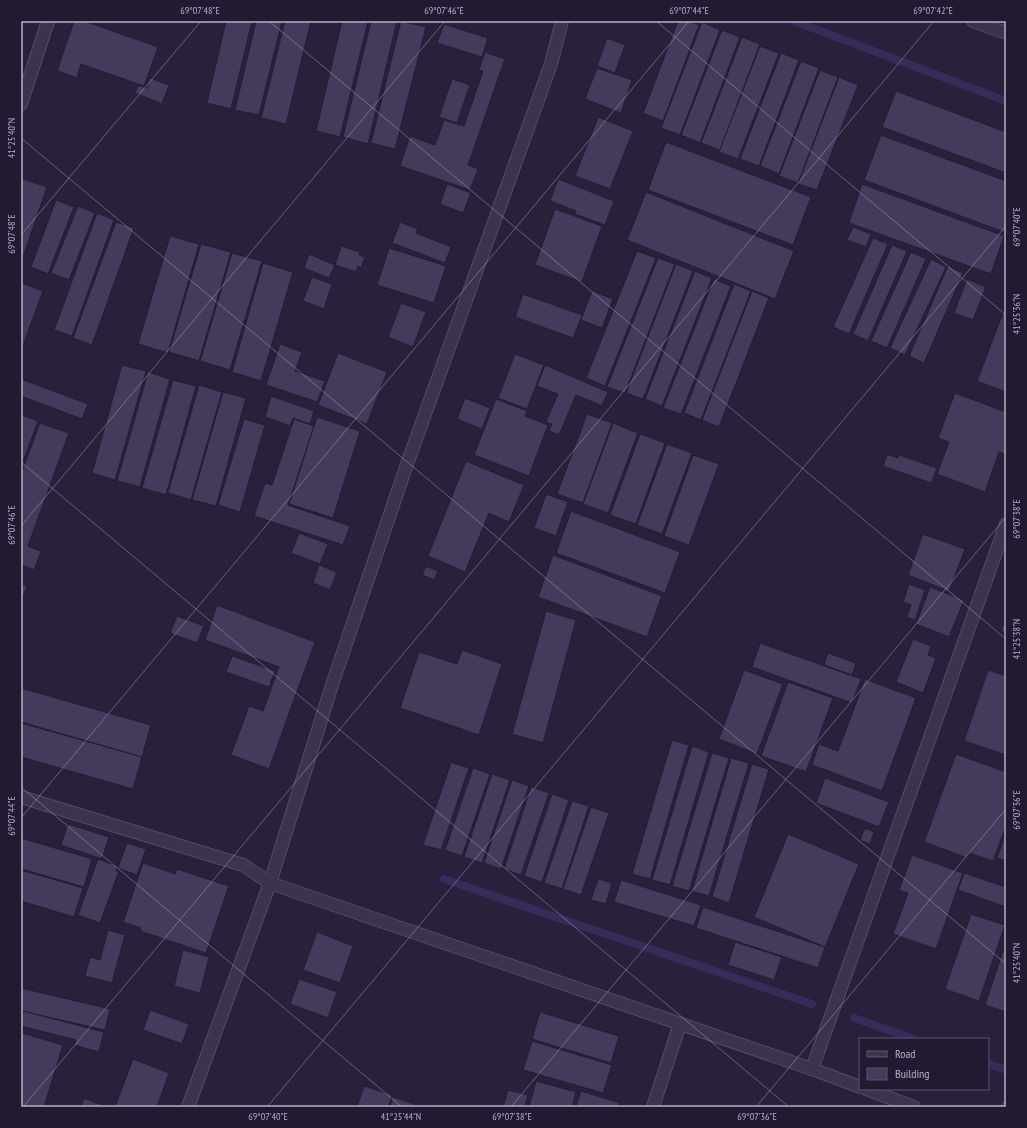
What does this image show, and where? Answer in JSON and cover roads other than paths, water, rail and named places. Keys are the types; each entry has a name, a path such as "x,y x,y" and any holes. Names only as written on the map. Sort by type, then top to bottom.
{"street":[{"path":"21,104 48,21"},
{"path":"188,1107 270,883 333,682 406,467 551,64 562,21"},
{"path":"973,21 1006,32"},
{"path":"812,1069 1006,524"},
{"path":"21,797 243,865 270,883 812,1069 859,1087"},
{"path":"653,1107 680,1024"},
{"path":"869,1090 914,1107"}],"waterway":[{"path":"794,21 1006,101"},
{"path":"444,879 812,1004"},
{"path":"854,1018 911,1038"},
{"path":"989,1064 1006,1070"}]}
